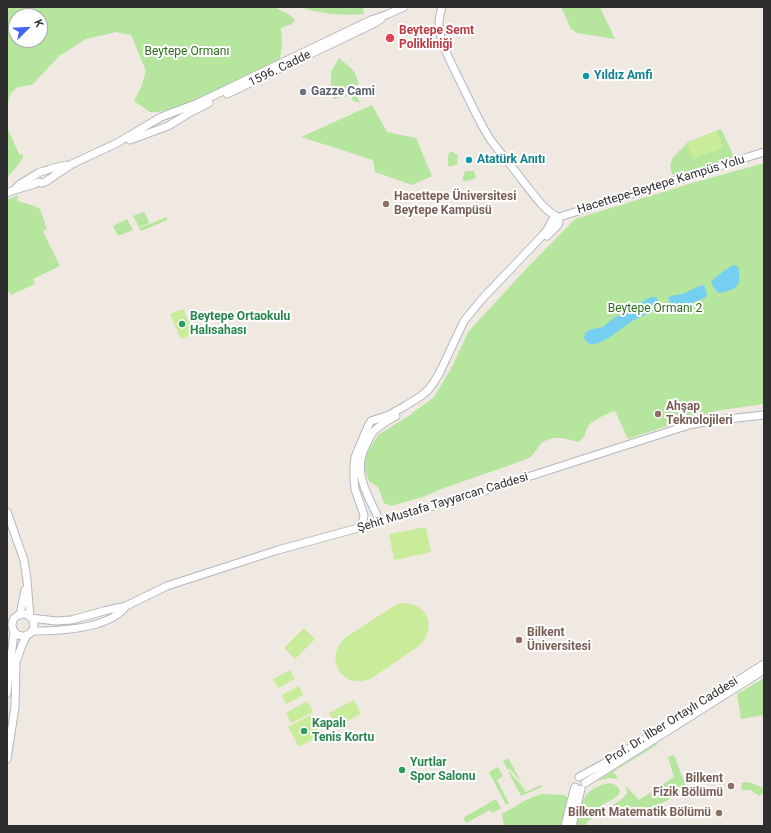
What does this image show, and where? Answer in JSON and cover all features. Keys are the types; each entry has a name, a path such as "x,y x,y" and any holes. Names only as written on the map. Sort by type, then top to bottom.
{"street":[{"name":"1596. Cadde","path":"118,143 163,116 198,103 371,20 404,7"},
{"path":"442,7 439,23 443,43 452,65 483,126 493,143 526,185 552,214 558,217"},
{"name":"1596. Cadde","path":"118,143 166,127 201,107 373,24 386,15"},
{"path":"171,113 174,122"},
{"path":"163,116 163,122 166,127"},
{"path":"40,176 48,175 47,181 72,164 118,143"},
{"name":"Hacettepe-Beytepe Kampüs Yolu","path":"558,217 670,183 764,152"},
{"path":"7,193 15,189 20,184 40,176 50,169 72,164"},
{"path":"377,523 368,521 364,515 355,489 354,479 355,457 368,426 371,421 389,415 406,406 428,390 439,374 462,325 468,316 542,236 553,219 558,217"},
{"path":"377,523 363,485 360,468 363,449 373,432 434,388 469,321 492,293 558,225 558,217"},
{"name":"Şehit Mustafa Tayyarcan Caddesi","path":"31,618 56,621 71,620 126,606 168,586 278,550 377,523 484,491 689,425 709,421 764,415"},
{"path":"7,512 24,560 31,618 34,623 30,633 22,645 16,662 15,707 7,759"},
{"path":"358,528 362,523 364,515"},
{"path":"15,694 7,692 11,629 12,622 18,615 27,580"},
{"name":"Şehit Mustafa Tayyarcan Caddesi","path":"30,633 74,629 92,625 116,616 122,612 126,606"},
{"path":"7,616 24,614 31,618"},
{"path":"11,629 20,636 30,633"},
{"name":"Prof. Dr. İlber Ortaylı Caddesi","path":"579,777 614,758 764,664"},
{"name":"Prof. Dr. İlber Ortaylı Caddesi","path":"580,786 764,670"},
{"path":"566,826 571,802 584,780 579,777 576,778 574,784 580,786"},
{"path":"572,826 580,786"}],"green space":[{"name":"Beytepe Ormanı","path":"7,7 274,7 290,15 295,20 292,24 281,28 282,45 280,59 190,103 159,112 150,112 134,101 141,87 146,71 131,35 116,32 86,39 59,56 32,85 22,86 13,91 9,98 8,104"},
{"path":"300,7 365,7 363,8 364,14 348,15 324,13"},
{"path":"561,7 600,7 615,39 577,33 571,29"},
{"path":"339,58 354,71 359,84 353,87 360,103 353,101 351,95 334,99 331,93 331,72"},
{"path":"372,105 387,132 416,138 432,176 412,185 375,172 373,160 301,137"},
{"path":"7,127 19,154 23,154 23,158 7,177"},
{"path":"721,129 734,157 678,176 672,174 670,165 673,157 688,142"},
{"path":"717,131 723,148 693,159 687,143"},
{"path":"450,151 458,155 458,164 449,167 448,155"},
{"name":"Beytepe Ormanı 2","path":"764,163 764,404 715,411 696,419 673,424 628,439 615,411 592,422 588,426 583,438 578,442 562,438 553,438 542,442 531,457 513,464 441,489 423,497 391,506 384,503 378,487 369,481 364,468 366,454 378,435 410,415 434,397 453,365 468,332 575,219 692,183"},
{"path":"465,171 474,171 476,178 467,181 462,180"},
{"path":"18,195 17,201 40,209 47,229 43,231 60,266 33,279 35,284 11,295 7,290 7,200"},
{"path":"143,212 145,213 149,223 139,227 133,216"},
{"path":"167,217 167,220 141,231 139,228"},
{"path":"127,219 133,230 118,236 113,226"},
{"name":"Beytepe Ortaokulu Halısahası","path":"183,309 194,333 181,339 170,314"},
{"path":"426,527 431,552 394,560 389,534"},
{"path":"404,603 413,604 428,618 428,632 425,639 419,646 372,678 362,681 353,681 345,677 339,671 336,664 338,646 345,638 392,607"},
{"path":"304,628 315,639 295,659 284,648"},
{"path":"290,670 295,679 278,688 273,679"},
{"path":"764,678 764,715 741,719 737,694"},
{"path":"299,686 303,695 286,704 282,695"},
{"path":"354,700 361,714 336,727 329,713"},
{"path":"307,701 313,712 291,723 286,713"},
{"name":"Kapalı Tenis Kortu","path":"310,715 321,735 299,747 288,727"},
{"path":"657,743 657,745 613,772 618,778 617,779 609,778 597,781"},
{"path":"674,755 686,786 680,792 664,802 636,812 618,816 615,808 605,811 625,796 627,793 626,786 639,800 674,777 668,757"},
{"path":"508,758 522,783 510,769 507,769 503,761"},
{"path":"498,767 503,776 497,780 509,803 506,805 489,772"},
{"path":"508,771 526,792 541,785 542,787 521,796"},
{"path":"746,782 758,785 764,789 764,791 760,796 750,790 742,790 741,783"},
{"path":"609,783 618,787 620,792 619,794 601,806 585,826 576,826 584,798 593,789"},
{"path":"541,794 565,795 567,798 562,826 504,826 502,814 528,799"},
{"path":"496,799 501,808 492,813 490,810 466,823 463,818"}],"water":[{"path":"733,265 738,266 739,283 730,290 718,293 711,281"},
{"path":"703,285 707,295 705,298 675,309 673,308 668,298"},
{"path":"651,297 656,297 659,302 655,310 632,321 598,343 588,343 584,339 585,333 589,330 603,327 614,318"}],"place":[{"name":"Beytepe Semt Polikliniği","path":"390,38"},
{"name":"Yıldız Amfi","path":"586,76"},
{"name":"Gazze Cami","path":"303,92"},
{"name":"Atatürk Anıtı","path":"469,160"},
{"name":"Hacettepe Üniversitesi Beytepe Kampüsü","path":"386,204"},
{"name":"Beytepe Ortaokulu Halısahası","path":"182,324"},
{"name":"Ahşap Teknolojileri","path":"658,414"},
{"name":"Bilkent Üniversitesi","path":"519,640"},
{"name":"Kapalı Tenis Kortu","path":"304,731"},
{"name":"Yurtlar Spor Salonu","path":"402,770"},
{"name":"Bilkent Fizik Bölümü","path":"731,786"},
{"name":"Bilkent Matematik Bölümü","path":"719,813"}]}
